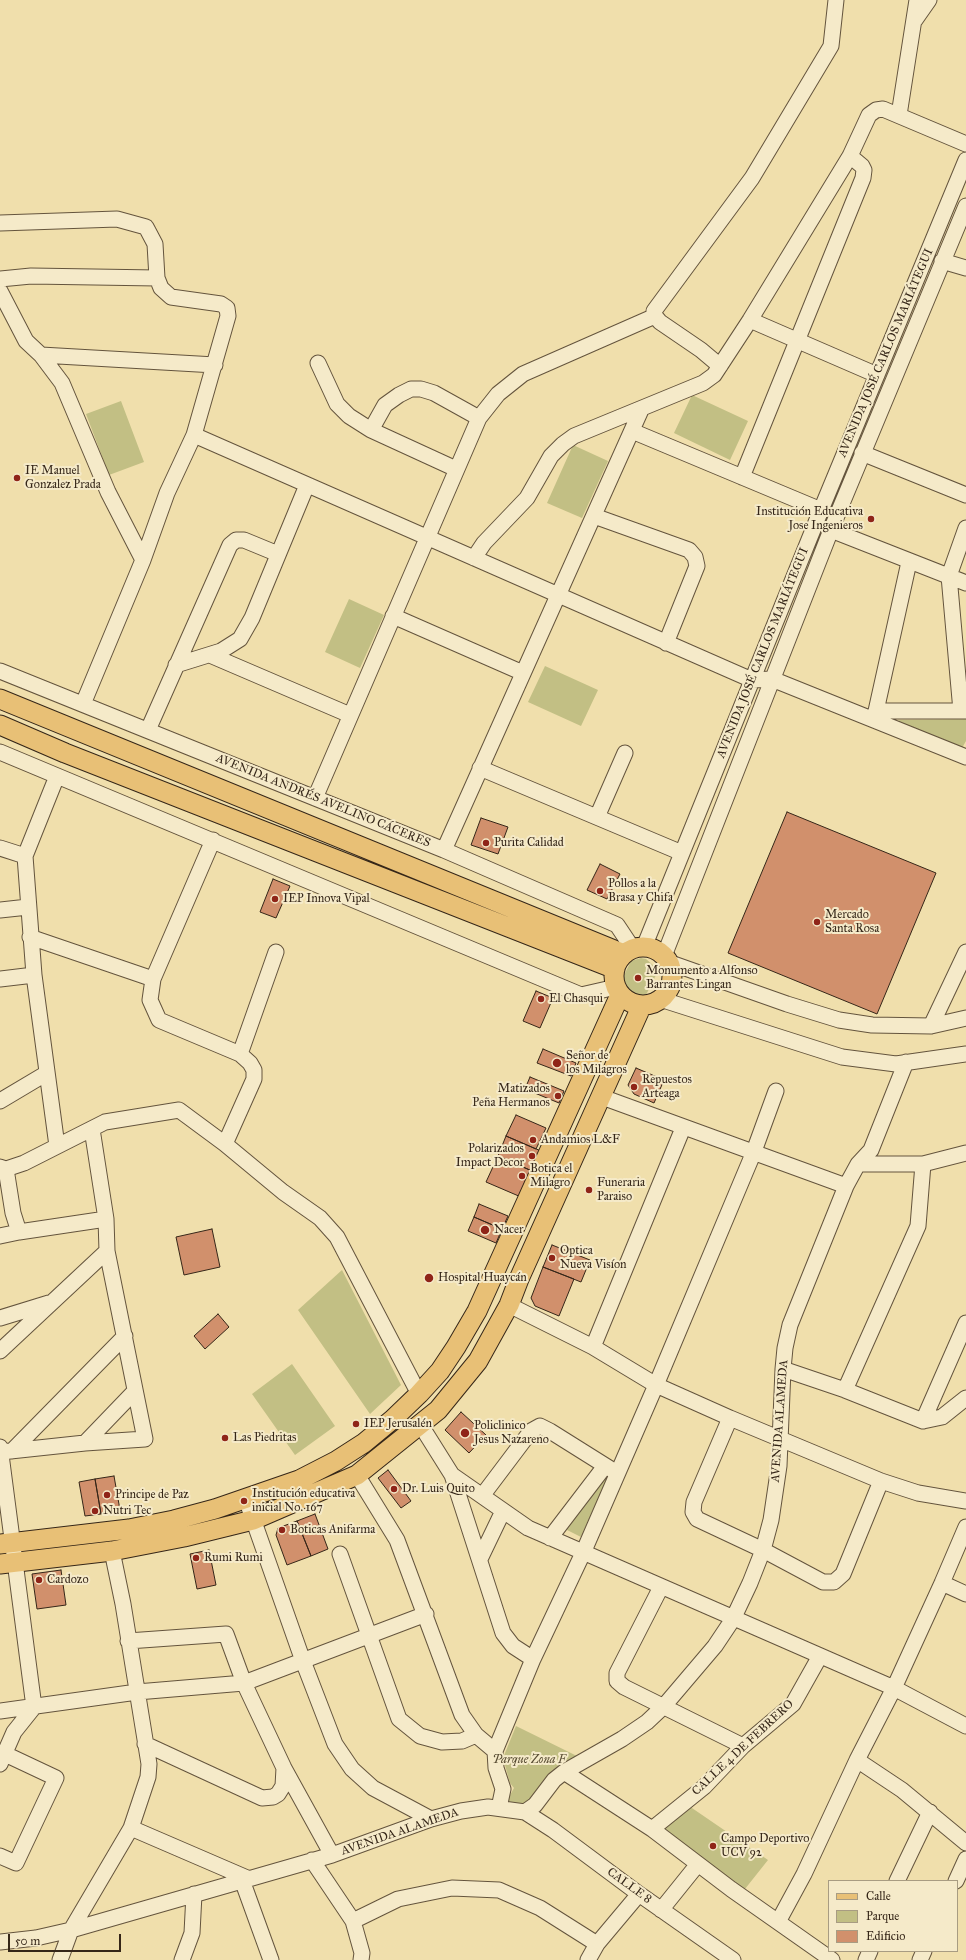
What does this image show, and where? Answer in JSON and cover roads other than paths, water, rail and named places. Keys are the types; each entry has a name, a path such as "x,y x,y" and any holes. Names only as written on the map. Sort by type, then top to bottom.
{"main road":[{"path":"0,699 625,967"},
{"path":"0,725 79,758 625,967 657,951 666,959 672,976 671,985 660,999 652,1004 634,1004 625,967"},
{"name":"AVENIDA JOSÉ CARLOS MARIÁTEGUI","path":"7,1543 129,1529 174,1520 246,1499 299,1480 336,1461 364,1443 419,1394 440,1371 477,1311 497,1269 625,967"},
{"path":"8,1563 112,1551 184,1538 252,1520 357,1475 438,1410 478,1361 509,1305 519,1279 602,1098 642,1005"},
{"path":"497,1269 519,1279"}],"street":[{"path":"720,366 660,322 655,316 654,311 752,178 831,46 836,0"},
{"path":"899,115 917,0"},
{"path":"914,21 929,0"},
{"path":"474,558 484,543 527,498 551,456 563,444 574,436 641,410 703,383 714,375 750,320 850,156 869,115 876,110 883,109 966,144"},
{"path":"742,476 863,178 864,170 862,166 850,156"},
{"name":"AVENIDA JOSÉ CARLOS MARIÁTEGUI","path":"625,967 682,853 821,510 966,160"},
{"name":"AVENIDA JOSÉ CARLOS MARIÁTEGUI","path":"666,959 772,679 831,530 966,206"},
{"path":"0,223 116,219 146,227 155,244 156,278 161,288 170,297 221,304 227,308 228,316 194,435 167,493 143,560 83,704"},
{"path":"942,261 966,268"},
{"path":"0,279 31,276 156,278"},
{"path":"0,291 26,341 42,355 62,383 108,492 143,560"},
{"path":"314,798 479,418 498,394 523,374 655,316"},
{"path":"750,320 877,375"},
{"path":"42,355 215,365"},
{"path":"318,363 337,404 349,416 371,430 456,469"},
{"path":"371,430 385,405 399,394 411,389 421,389 434,393 479,418"},
{"path":"444,850 641,410"},
{"path":"632,431 821,510"},
{"path":"194,435 752,680 772,679 874,715 966,756"},
{"path":"862,453 966,495"},
{"path":"176,666 221,652 240,639 252,618 307,484"},
{"path":"594,516 689,550 695,557 698,566 666,643"},
{"path":"874,715 963,711 949,576 966,528"},
{"path":"831,530 909,562 966,583"},
{"path":"148,730 230,545 236,540 244,540 278,554"},
{"path":"874,715 909,562"},
{"path":"393,616 523,673"},
{"path":"210,655 350,715"},
{"name":"AVENIDA ANDRÉS AVELINO CÁCERES","path":"0,671 444,850 617,925 625,967"},
{"path":"0,752 581,994 625,967"},
{"path":"597,817 625,753"},
{"path":"480,768 682,853"},
{"path":"56,776 25,856 34,975 57,1146"},
{"path":"213,840 153,978 150,1000 159,1020 240,1054 254,1070 254,1079 225,1144"},
{"path":"0,848 25,856"},
{"path":"0,910 28,907"},
{"path":"30,937 153,978"},
{"path":"240,1054 276,952"},
{"path":"931,1026 966,952"},
{"path":"666,959 786,1004 839,1020 872,1025 931,1026 966,1018"},
{"path":"0,979 34,975"},
{"path":"660,999 842,1057 901,1063 966,1054"},
{"name":"AVENIDA ALAMEDA","path":"0,1942 36,1938 71,1930 332,1854 431,1818 488,1807 525,1812 535,1805 554,1780 564,1772 622,1739 647,1722 664,1706 715,1646 733,1619 750,1583 763,1550 771,1520 782,1440 783,1369 785,1348 790,1325 846,1186 858,1164 870,1150 901,1063"},
{"path":"0,1101 47,1073"},
{"path":"499,1808 503,1789 496,1768 495,1752 533,1659 583,1553 611,1469 656,1385 754,1154 776,1091"},
{"path":"602,1098 846,1186"},
{"path":"19,1232 13,1213 3,1168 24,1163 105,1122 179,1110 225,1144 283,1192 320,1218 337,1238 419,1394"},
{"path":"593,1348 683,1128"},
{"path":"5,1450 144,1439 125,1336 107,1251 106,1219 92,1129"},
{"path":"858,1164 923,1164 966,1154"},
{"path":"845,1390 918,1226 923,1164"},
{"path":"0,1236 106,1219"},
{"path":"0,1350 107,1251"},
{"path":"0,1318 52,1302"},
{"path":"509,1305 593,1348 656,1385 730,1418 881,1481 918,1493 966,1501"},
{"path":"923,1421 966,1323"},
{"path":"0,1856 16,1862 56,1778 2,1759 14,1732 34,1707 8,1563 5,1450 125,1336"},
{"path":"783,1369 845,1390 923,1421 942,1417 966,1398"},
{"path":"85,1443 135,1391"},
{"path":"730,1418 694,1502 693,1512 697,1519 763,1550 823,1582 834,1582 843,1574 881,1481"},
{"path":"420,1424 452,1475 503,1633 513,1646 533,1659"},
{"path":"482,1496 531,1431 540,1426 611,1469"},
{"path":"550,1538 611,1469"},
{"path":"357,1475 398,1540 426,1614 459,1709 476,1734 495,1752"},
{"path":"452,1475 528,1528 733,1619 894,1688 966,1726"},
{"path":"246,1499 252,1520 303,1661 335,1744 352,1769 373,1788 431,1818"},
{"path":"480,1559 503,1511"},
{"path":"778,1922 804,1874 857,1760 894,1688 966,1527"},
{"path":"60,1960 71,1930 131,1828 148,1777 149,1764 123,1604 112,1551"},
{"path":"340,1554 399,1719 420,1736 442,1742 462,1741 476,1734"},
{"path":"942,1583 966,1594"},
{"path":"661,1587 617,1673 618,1681 624,1687 743,1746"},
{"path":"0,1711 137,1692 244,1683 426,1614"},
{"path":"128,1641 226,1634 244,1683 284,1768 332,1854"},
{"name":"CALLE 4 DE FEBRERO","path":"652,1828 704,1787 743,1746 793,1704 820,1656"},
{"path":"145,1744 262,1798 273,1797 278,1794 283,1786 284,1768"},
{"path":"857,1760 902,1790 966,1843"},
{"path":"564,1772 652,1828 698,1864 832,1960"},
{"name":"CALLE 8","path":"525,1812 553,1830 661,1910 733,1960"},
{"path":"897,1880 930,1812"},
{"path":"131,1828 245,1879 271,1960"},
{"path":"956,1880 966,1859"},
{"path":"312,1860 353,1920 362,1954 362,1960"},
{"path":"661,1910 698,1864"},
{"path":"353,1920 398,1899 444,1889 499,1890 540,1908 597,1944"},
{"path":"182,1960 192,1933 194,1894"},
{"path":"588,1960 597,1944 639,1894"}],"place":[{"name":"IE Manuel Gonzalez Prada","path":"17,478"},
{"name":"Institución Educativa Jose Ingenieros","path":"871,519"},
{"name":"Purita Calidad","path":"486,843"},
{"name":"Pollos a la Brasa y Chifa","path":"600,891"},
{"name":"IEP Innova Vipal","path":"275,899"},
{"name":"Mercado Santa Rosa","path":"817,922"},
{"name":"Monumento a Alfonso Barrantes Lingan","path":"638,978"},
{"name":"El Chasqui","path":"541,999"},
{"name":"Señor de los Milagros","path":"557,1063"},
{"name":"Repuestos Arteaga","path":"634,1087"},
{"name":"Matizados Peña Hermanos","path":"558,1096"},
{"name":"Andamios L&F","path":"533,1140"},
{"name":"Polarizados Impact Decor","path":"532,1156"},
{"name":"Botica el Milagro","path":"522,1176"},
{"name":"Funeraria Paraiso","path":"589,1190"},
{"name":"Nacer","path":"485,1230"},
{"name":"Optica Nueva Visíon","path":"552,1258"},
{"name":"Hospital Huaycán","path":"429,1278"},
{"name":"IEP Jerusalén","path":"356,1424"},
{"name":"Policlinico Jesus Nazareno","path":"465,1433"},
{"name":"Las Piedritas","path":"225,1438"},
{"name":"Dr. Luis Quito","path":"394,1489"},
{"name":"Principe de Paz","path":"107,1495"},
{"name":"Institución educativa inicial No. 167","path":"244,1501"},
{"name":"Nutri Tec","path":"95,1511"},
{"name":"Boticas Anifarma","path":"282,1530"},
{"name":"Rumi Rumi","path":"196,1558"},
{"name":"Cardozo","path":"39,1580"},
{"name":"Campo Deportivo UCV 92","path":"713,1846"}],"park label":[{"name":"Parque Zona F","path":"529,1760"}]}
